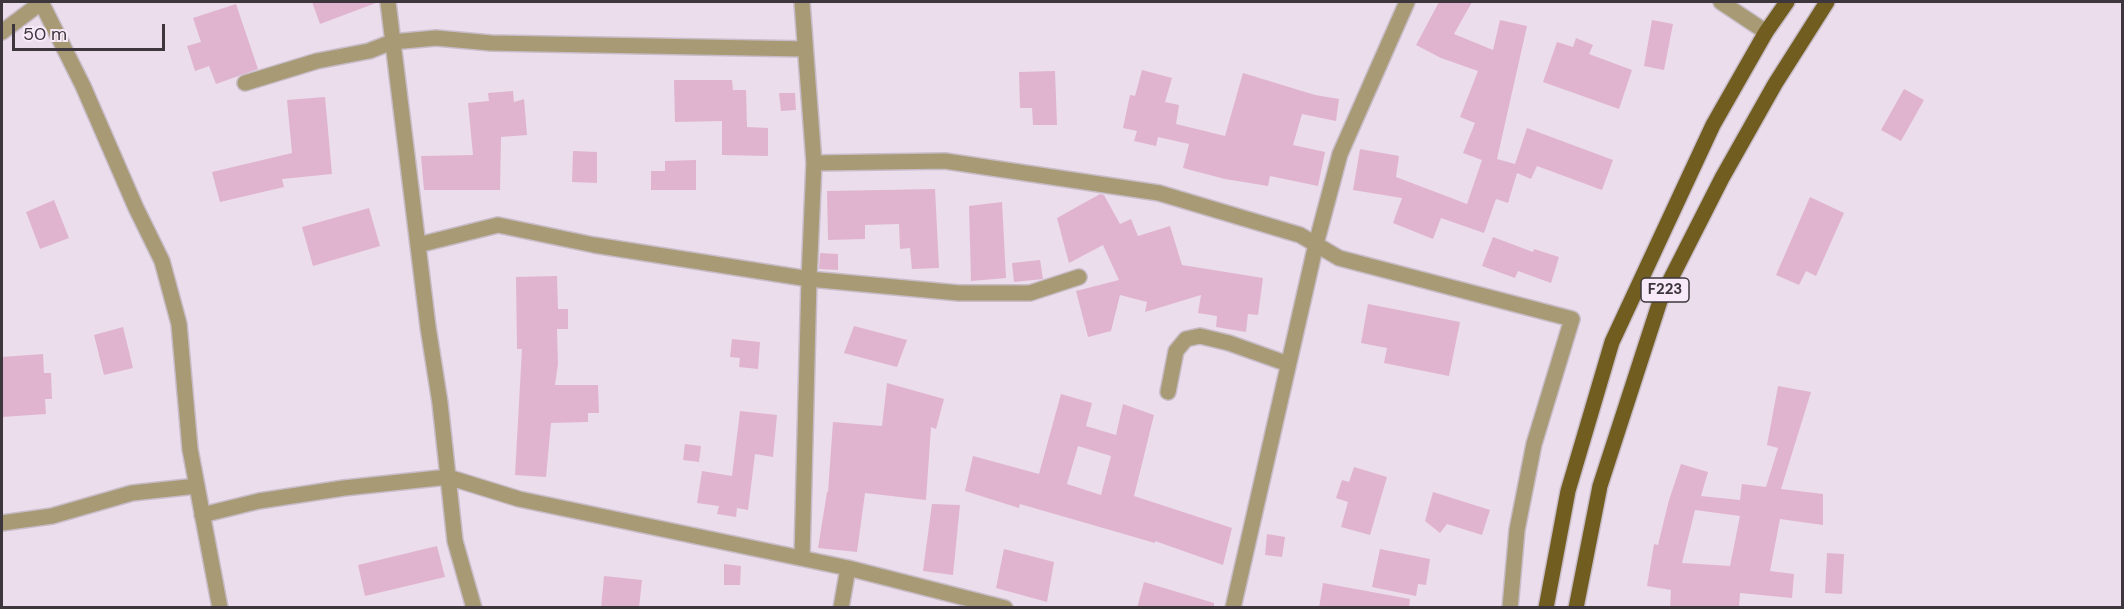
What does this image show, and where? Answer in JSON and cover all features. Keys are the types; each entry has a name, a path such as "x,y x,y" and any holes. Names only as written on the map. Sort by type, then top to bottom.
{"main road":[{"name":"F223","path":"1545,608 1568,491 1612,342 1713,125 1766,32 1787,2"},
{"name":"F223","path":"1576,608 1600,486 1661,298 1722,178 1775,84 1827,2"}],"street":[{"path":"2,33 41,2 83,86 136,208 162,261 179,324 190,449 220,608"},
{"path":"388,2 440,403 455,541 474,608"},
{"path":"802,2 814,163 802,558"},
{"path":"1233,608 1316,244 1340,154 1407,2"},
{"path":"1721,2 1766,32"},
{"path":"245,83 316,61 369,51 392,42 436,38 491,43 805,49"},
{"path":"814,163 945,160 1159,192 1300,235 1339,258 1572,319 1533,444 1517,530 1510,608"},
{"path":"418,245 498,225 594,245 809,279 959,293 1030,293 1079,277"},
{"path":"1168,392 1176,351 1186,339 1200,336 1229,343 1288,364"},
{"path":"202,515 259,501 344,488 448,477 519,499 848,568 1005,608"},
{"path":"2,523 52,516 132,493 197,486"},
{"path":"841,608 848,568"}],"building":[{"path":"312,2 376,2 376,3 320,24"},
{"path":"1439,2 1472,2 1454,34 1493,50 1500,20 1527,26 1497,159 1515,164 1527,128 1613,160 1602,190 1537,166 1531,179 1517,173 1508,203 1496,199 1484,233 1441,218 1433,239 1393,223 1402,198 1353,190 1360,149 1399,156 1396,177 1467,204 1482,160 1463,153 1475,123 1460,117 1478,71 1441,58 1416,45"},
{"path":"236,4 258,69 216,84 209,66 195,71 187,46 201,42 193,18"},
{"path":"1652,20 1673,24 1664,70 1644,66"},
{"path":"1576,38 1593,45 1589,54 1632,70 1619,109 1543,82 1557,42 1573,47"},
{"path":"1142,70 1172,78 1165,102 1179,105 1176,124 1225,136 1243,73 1315,95 1339,99 1336,121 1302,114 1293,145 1325,152 1318,186 1270,176 1268,186 1225,179 1183,168 1189,144 1158,137 1156,146 1134,141 1137,131 1123,128 1130,95 1135,96"},
{"path":"1055,71 1057,125 1033,125 1032,108 1020,108 1019,72"},
{"path":"674,80 732,80 733,90 746,90 747,127 768,128 768,156 722,155 722,121 675,122"},
{"path":"1904,89 1924,100 1901,141 1881,130"},
{"path":"513,91 514,102 524,99 527,135 501,137 500,190 424,190 421,156 473,155 468,103 489,101 488,93"},
{"path":"779,93 795,93 796,110 781,111"},
{"path":"325,97 332,174 282,179 284,187 220,202 212,172 292,153 287,100"},
{"path":"573,151 597,152 597,183 572,182"},
{"path":"696,160 696,190 651,190 651,171 665,171 665,161"},
{"path":"935,189 939,268 912,269 910,248 900,249 899,224 865,225 865,239 828,240 827,191"},
{"path":"1100,194 1104,195 1120,224 1131,219 1138,236 1170,226 1182,265 1263,278 1258,315 1248,314 1246,332 1216,327 1217,316 1198,313 1201,295 1145,312 1147,302 1120,295 1111,331 1088,337 1076,291 1119,280 1103,245 1069,263 1057,218"},
{"path":"1810,197 1844,213 1816,276 1806,271 1799,285 1776,275"},
{"path":"54,200 69,238 40,249 26,212"},
{"path":"1002,202 1006,278 971,281 969,206"},
{"path":"369,208 380,246 313,266 302,227"},
{"path":"1493,237 1533,252 1534,249 1559,257 1551,283 1518,271 1515,278 1482,266"},
{"path":"820,253 838,254 838,270 819,269"},
{"path":"1040,260 1043,279 1014,282 1012,263"},
{"path":"557,276 558,309 568,309 568,329 557,329 558,364 555,385 598,385 599,413 588,413 588,422 551,423 546,477 515,475 522,349 517,349 516,277"},
{"path":"1368,304 1460,322 1449,376 1384,363 1387,348 1361,343"},
{"path":"854,326 907,340 897,367 844,353"},
{"path":"123,327 133,368 104,375 94,335"},
{"path":"732,339 760,342 758,369 739,367 740,358 730,357"},
{"path":"43,354 44,373 51,373 52,399 45,399 46,414 2,417 2,357"},
{"path":"887,383 944,399 936,429 931,427 926,500 865,493 857,552 818,548 828,492 833,422 882,426"},
{"path":"1778,386 1811,392 1781,489 1823,494 1823,525 1780,519 1770,571 1794,574 1792,598 1740,593 1739,608 1670,608 1671,590 1647,586 1654,544 1658,545 1681,464 1708,472 1701,496 1740,500 1742,484 1766,487 1778,448 1767,445","holes":["1695,510 1740,516 1730,566 1682,563"]},
{"path":"1061,394 1092,403 1086,426 1116,435 1123,404 1154,415 1134,496 1232,528 1223,565 1155,541 1155,543 1020,504 1019,508 965,491 973,456 1039,474","holes":["1078,446 1111,456 1101,495 1067,484"]},
{"path":"740,411 777,415 773,457 755,454 748,510 737,508 736,517 717,514 719,506 697,503 702,471 732,476"},
{"path":"685,444 701,446 699,462 683,460"},
{"path":"1354,467 1387,477 1370,535 1341,527 1348,502 1336,498 1342,480 1349,482"},
{"path":"1433,492 1490,510 1482,535 1447,524 1440,533 1425,521"},
{"path":"932,504 960,505 953,575 923,571"},
{"path":"1267,534 1285,537 1282,557 1265,555"},
{"path":"437,546 445,577 365,596 358,565"},
{"path":"1004,549 1054,562 1047,602 996,588"},
{"path":"1380,549 1430,559 1426,585 1418,584 1416,596 1372,587"},
{"path":"1827,553 1844,554 1842,594 1825,593"},
{"path":"724,564 741,566 740,585 724,585"},
{"path":"604,576 642,580 639,608 601,608"},
{"path":"1144,582 1214,603 1214,608 1137,608"},
{"path":"1323,583 1410,599 1409,608 1319,608"}]}
